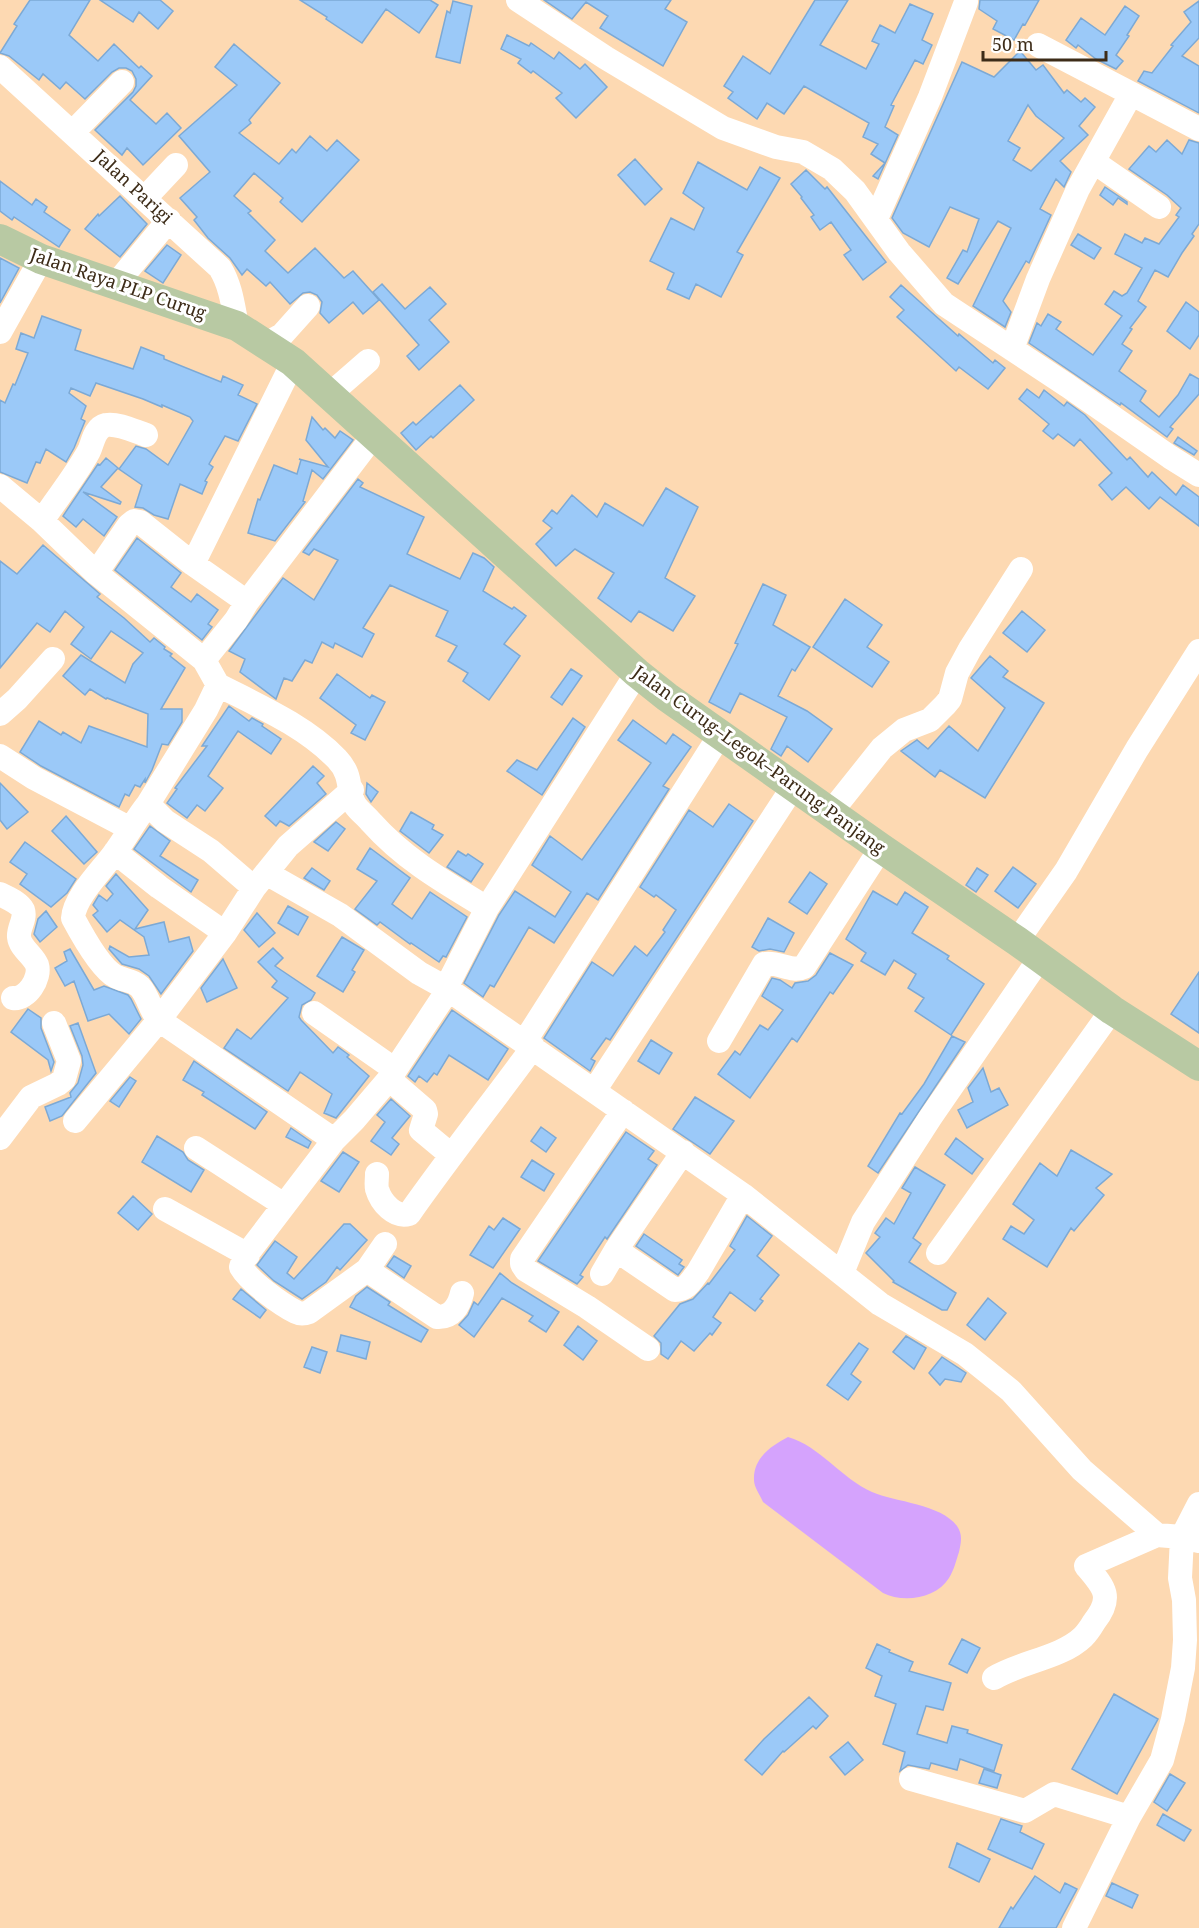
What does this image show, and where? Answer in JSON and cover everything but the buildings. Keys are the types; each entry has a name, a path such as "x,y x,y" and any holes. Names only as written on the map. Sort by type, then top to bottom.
{"main road":[{"name":"Jalan Raya PLP Curug","path":"0,239 41,259 237,326"},
{"name":"Jalan Curug–Legok–Parung Panjang","path":"237,326 293,362 637,673 667,697 793,787 1029,949 1112,1010 1199,1065"}],"street":[{"path":"518,0 624,70 723,128 776,147 802,152 832,169 847,181 899,252 944,304 1199,475"},
{"path":"876,219 930,97 966,2"},
{"path":"1038,45 1199,129"},
{"name":"Jalan Parigi","path":"0,67 220,268 231,295 237,326"},
{"path":"73,132 122,82"},
{"path":"1012,349 1038,279 1078,189 1131,94"},
{"path":"1094,162 1159,207"},
{"path":"145,198 176,165"},
{"path":"116,284 169,220"},
{"path":"0,332 41,259"},
{"path":"266,344 282,335 308,306"},
{"path":"329,394 368,361"},
{"path":"193,564 293,362"},
{"path":"42,520 88,453 98,429 111,425 146,435"},
{"path":"204,660 374,435"},
{"path":"0,486 42,520 96,573 204,660 218,685 277,714 317,741 343,766 347,772 352,799 356,807 388,842 418,866 487,908"},
{"path":"96,573 129,525 134,521 140,522 193,564 247,602"},
{"path":"831,812 882,748 904,730 930,720 945,705 952,692 957,673 970,649 1021,569"},
{"path":"842,1273 863,1222 930,1118 1029,949 1066,871 1137,749 1199,651"},
{"path":"0,714 17,699 53,659"},
{"path":"385,1244 367,1270 303,1314 278,1300 247,1276 241,1267 241,1263 334,1140 354,1120 391,1074 444,996 487,908 637,673"},
{"path":"218,685 206,710 148,804 90,885 73,912 73,918 94,953 110,972 140,987 153,1014 159,1020 334,1140"},
{"path":"377,1174 377,1188 382,1200 396,1214 402,1216 409,1214 529,1044 720,735"},
{"path":"0,756 34,778 129,828"},
{"path":"594,1091 793,787"},
{"path":"75,1121 159,1020 288,846 352,790"},
{"path":"148,804 165,822 260,881 340,915 419,973 446,988 529,1044 743,1195 880,1304 965,1354 1011,1391 1082,1470 1157,1535"},
{"path":"719,1041 764,964 799,969 804,967 881,848"},
{"path":"115,852 159,887 225,933"},
{"path":"0,894 18,904 22,909 24,916 20,928 20,941 36,963 38,973 33,984 23,996 19,999 13,998"},
{"path":"938,1253 1112,1010"},
{"path":"314,1013 391,1074 425,1110 421,1130 451,1155"},
{"path":"0,1138 31,1097 64,1079 69,1061 54,1023"},
{"path":"623,1111 522,1259 522,1264 526,1270 587,1307 648,1349"},
{"path":"196,1148 284,1205"},
{"path":"603,1274 616,1250 683,1152"},
{"path":"616,1250 675,1290 681,1290 698,1272 743,1195"},
{"path":"165,1209 248,1255"},
{"path":"367,1270 437,1317 452,1313 462,1293"},
{"path":"1074,1928 1129,1817 1162,1760 1178,1696 1185,1640 1184,1600 1180,1578 1199,1504"},
{"path":"994,1677 1066,1648 1083,1637 1101,1614 1106,1601 1104,1591 1086,1566 1157,1535 1190,1539"},
{"path":"911,1779 1025,1811 1054,1794 1129,1817"}],"shaded area":[{"path":"788,1437 800,1441 872,1492 929,1508 950,1519 959,1529 961,1542 954,1569 943,1585 928,1595 919,1597 900,1598 883,1593 763,1502 754,1483 756,1465 775,1444"}]}
